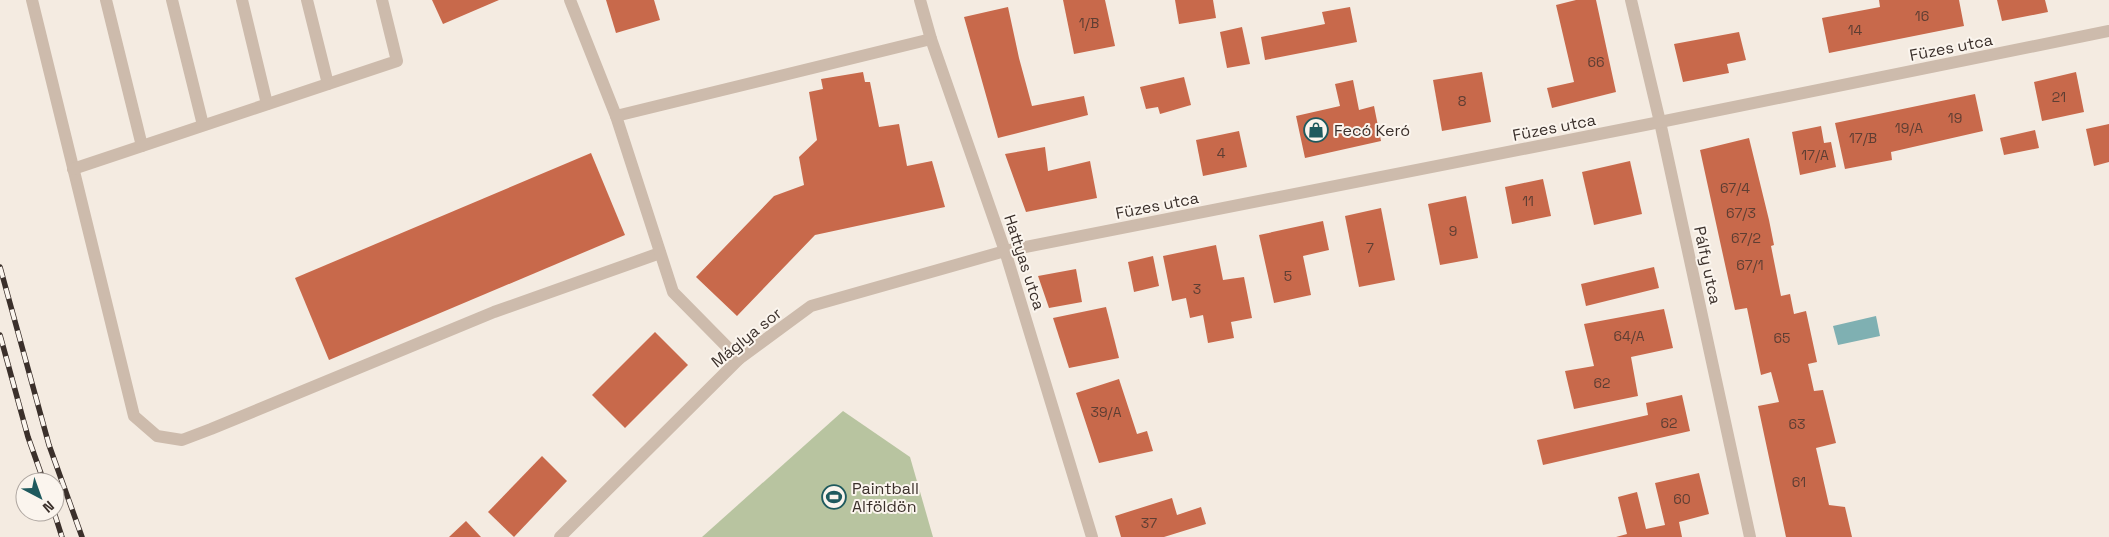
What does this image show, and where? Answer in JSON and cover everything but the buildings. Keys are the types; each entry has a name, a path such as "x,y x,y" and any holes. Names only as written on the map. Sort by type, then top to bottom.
{"street":[{"path":"32,0 134,416 156,436 182,440 494,312 660,253"},
{"path":"106,0 142,146"},
{"path":"172,0 203,125"},
{"path":"242,0 267,104"},
{"path":"307,0 328,84"},
{"path":"73,169 397,61 382,0"},
{"path":"570,0 616,116 673,292 739,359"},
{"name":"Hattyas utca","path":"920,0 931,39 1005,252 1092,537"},
{"name":"Pálfy utca","path":"1632,0 1750,537"},
{"name":"Füzes utca","path":"1005,252 2109,31"},
{"path":"616,116 931,39"},
{"name":"Máglya sor","path":"560,537 739,359 811,306 1005,252"}],"green space":[{"name":"Paintball Alföldön","path":"843,411 910,457 933,537 702,537"}],"water":[{"path":"1876,316 1880,336 1838,345 1833,326"}],"railway":[{"path":"0,267 49,445 82,537"},
{"path":"0,335 28,437 40,472"},
{"path":"57,522 62,537"}],"place":[{"name":"Fecó Keró","path":"1316,130"},
{"name":"Paintball Alföldön","path":"834,497"}]}
